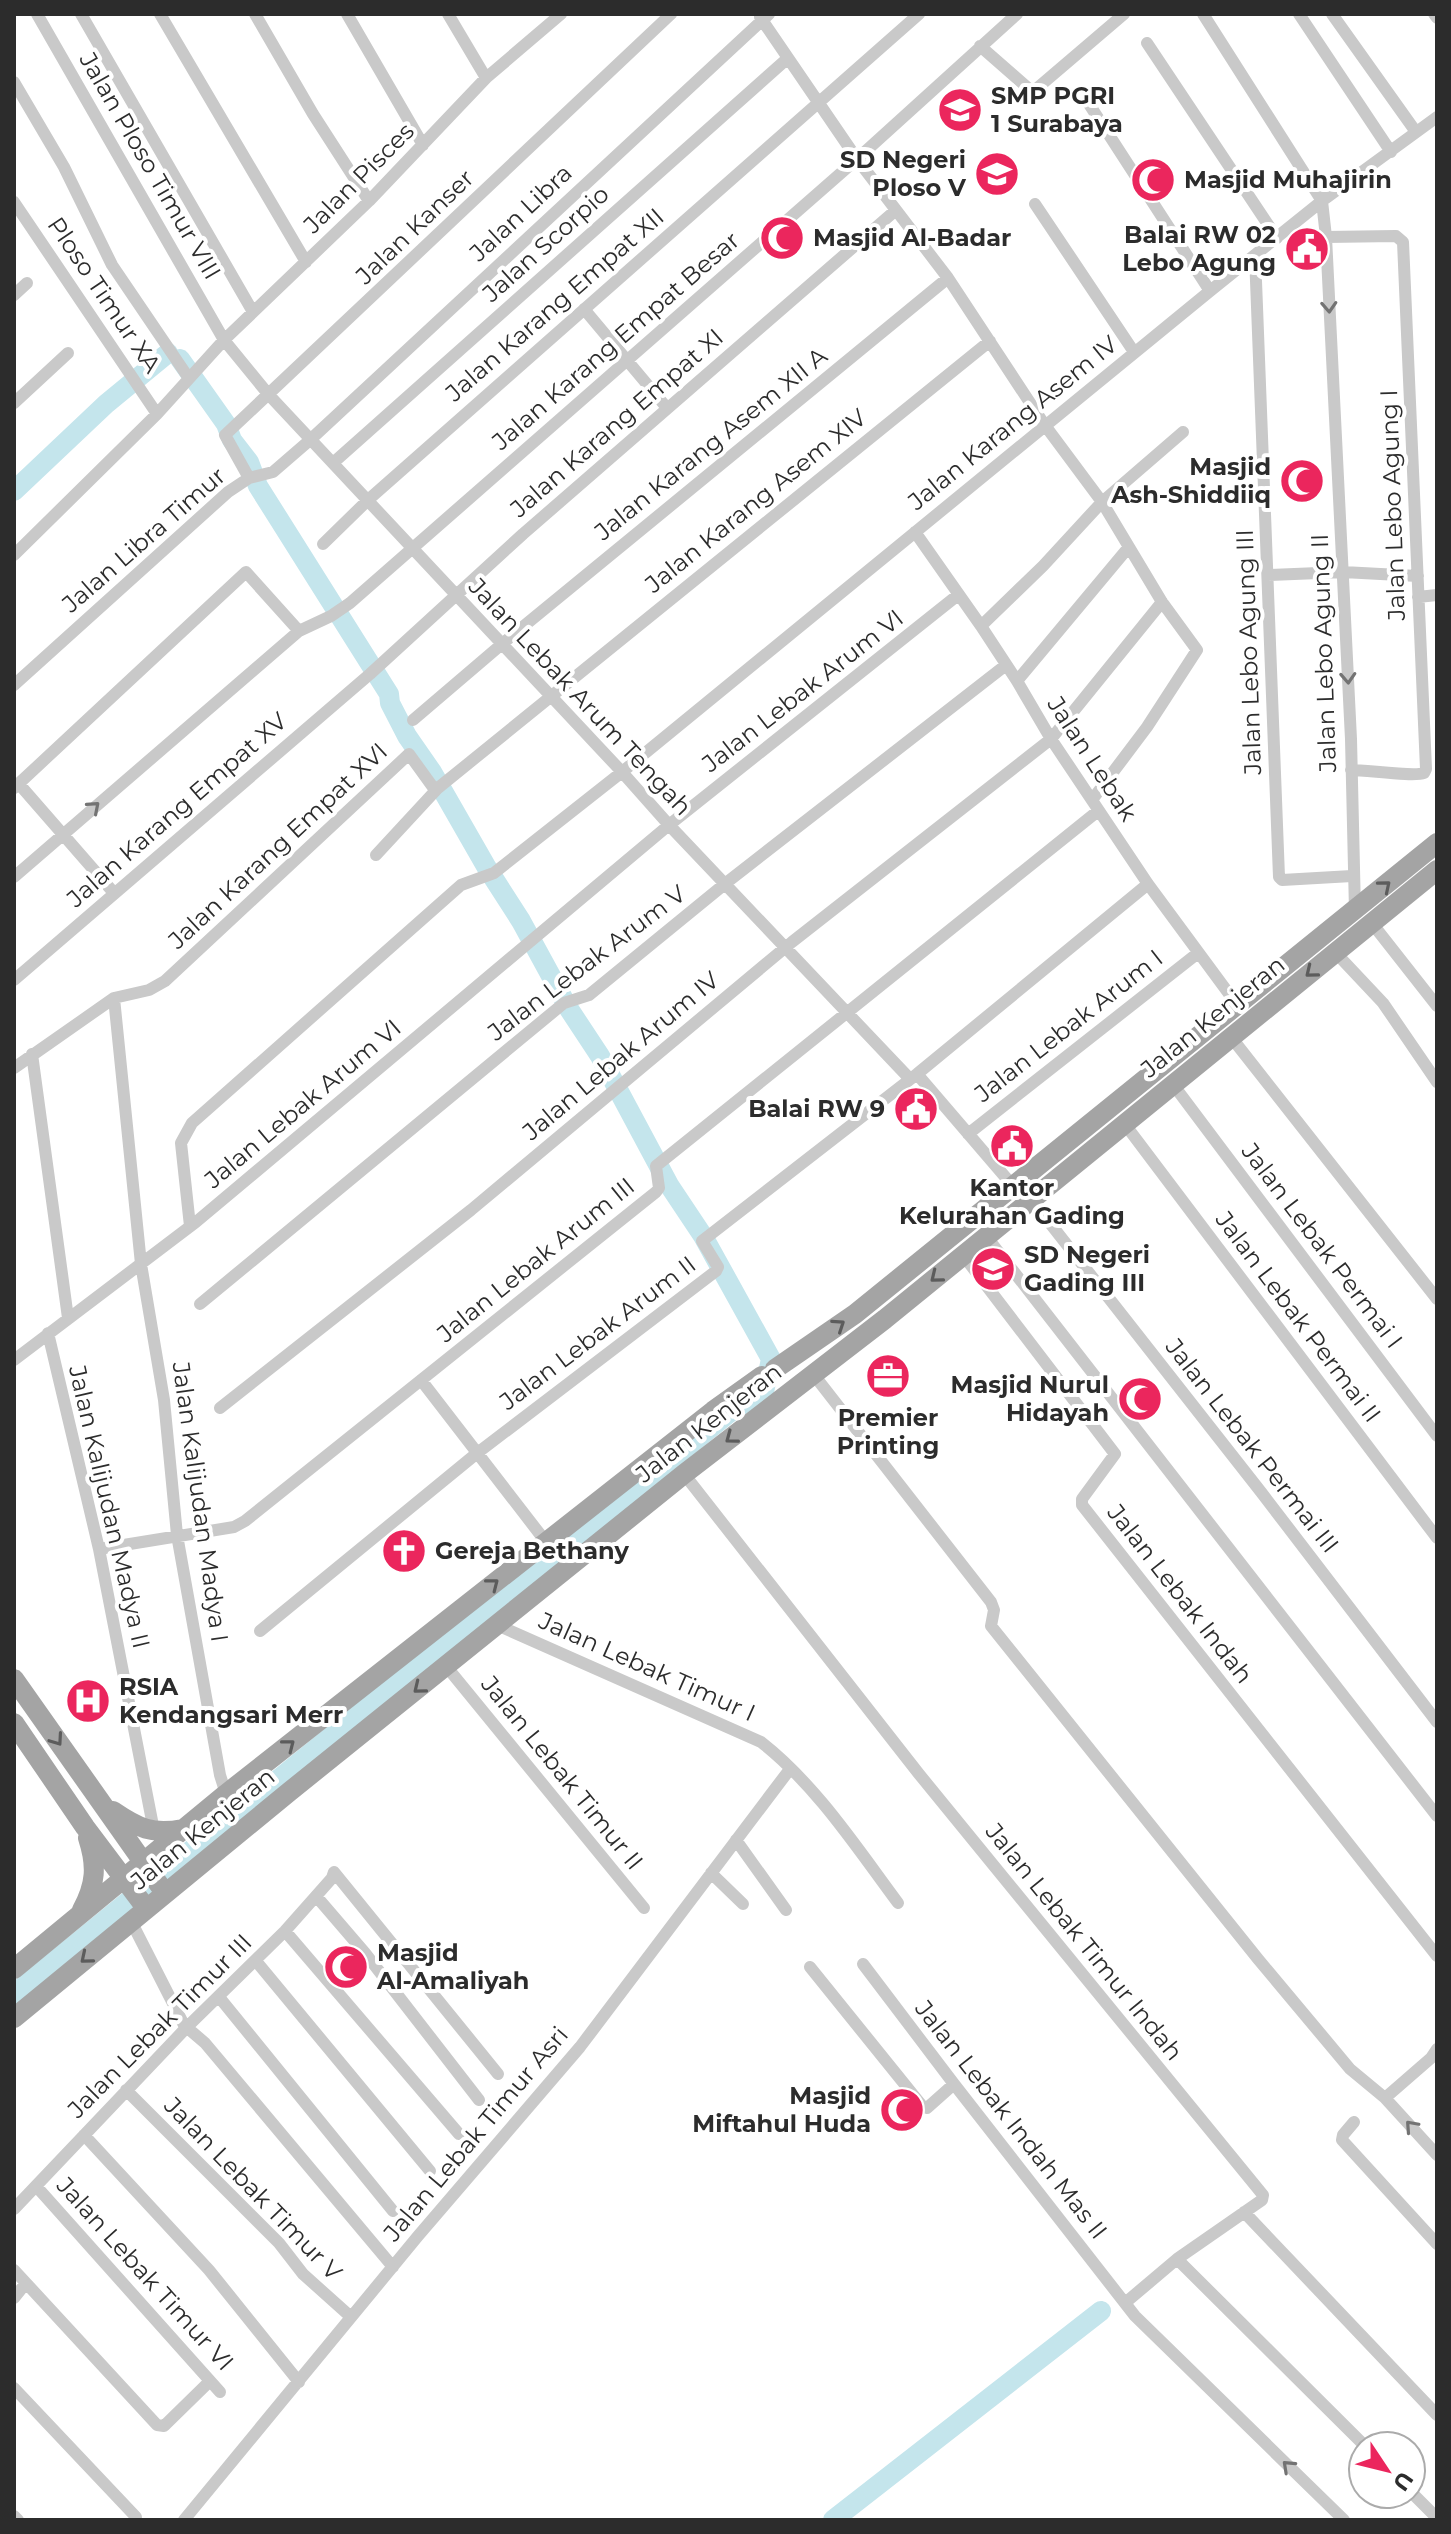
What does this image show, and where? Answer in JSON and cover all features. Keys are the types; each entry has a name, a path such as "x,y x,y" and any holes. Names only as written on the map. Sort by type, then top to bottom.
{"main road":[{"name":"Jalan Kenjeran","path":"1094,1134 1124,1123 1335,952 1363,917 1437,843"},
{"name":"Jalan Kenjeran","path":"14,1969 126,1883 226,1794 713,1411 855,1314 1013,1186 1072,1151 1238,1006 1363,917 1437,870"},
{"name":"Jalan Kenjeran","path":"15,2014 163,1890 963,1255 1031,1199 1072,1151"},
{"path":"14,1679 163,1890"},
{"path":"14,1723 126,1883 140,1911"},
{"path":"100,1802 142,1829 184,1829"},
{"path":"78,1917 95,1879 94,1857 85,1827"}],"street":[{"name":"Jalan Ploso Timur VIII","path":"37,14 224,340"},
{"path":"81,14 253,312"},
{"path":"160,14 306,262"},
{"path":"255,14 313,114 369,201"},
{"path":"347,14 423,145"},
{"path":"448,14 486,78"},
{"name":"Jalan Pisces","path":"14,555 157,414 224,340 369,201 486,78 561,14"},
{"name":"Jalan Kanser","path":"255,477 225,438 229,432 671,14"},
{"name":"Jalan Karang Empat XII","path":"323,544 368,500 919,14"},
{"name":"Jalan Karang Empat Besar","path":"14,877 299,631 341,610 412,549 857,159 1017,14"},
{"path":"980,46 1028,88 1035,90 1124,14"},
{"path":"1203,14 1322,201"},
{"path":"1299,14 1391,152"},
{"path":"1332,14 1416,132"},
{"path":"763,16 857,159 948,278 1044,424 1102,502 1162,602"},
{"name":"Jalan Libra","path":"310,440 763,16"},
{"path":"1147,43 1277,238"},
{"name":"Jalan Scorpio","path":"333,463 788,58"},
{"path":"14,82 64,167 112,265 191,374"},
{"path":"1089,104 1210,291"},
{"name":"Jalan Karang Asem IV","path":"622,772 1044,424 1322,201 1437,117"},
{"name":"Jalan Lebo Agung II","path":"1322,201 1343,572 1352,876 1363,917"},
{"name":"Ploso Timur XA","path":"14,202 157,414"},
{"path":"1035,204 1134,352"},
{"name":"Jalan Karang Empat XI","path":"374,670 454,595 896,210"},
{"name":"Jalan Lebo Agung I","path":"1326,237 1396,236 1403,242 1426,769 1417,776 1351,770"},
{"name":"Jalan Lebo Agung III","path":"1255,255 1279,877 1282,880 1352,876"},
{"name":"Jalan Karang Asem XII A","path":"413,720 948,278"},
{"path":"14,295 27,283"},
{"path":"584,309 667,408"},
{"name":"Jalan Lebak Arum Tengah","path":"224,340 269,395 454,595 786,948 968,1134 1013,1186"},
{"name":"Jalan Karang Asem XIV","path":"550,696 990,341"},
{"path":"14,403 68,353"},
{"path":"981,626 1043,566 1102,502 1183,432"},
{"name":"Jalan Libra Timur","path":"14,685 228,492 255,477 273,472 310,440"},
{"name":"Jalan Lebak","path":"915,532 981,626 1051,739 1148,884 1238,1006"},
{"path":"1017,681 1128,548"},
{"path":"114,893 16,786 246,572 299,631"},
{"path":"1268,575 1343,572 1418,576"},
{"name":"Jalan Lebak Arum VI","path":"190,1226 669,825 958,595"},
{"path":"1418,597 1437,595"},
{"name":"Jalan Lebak Arum III","path":"99,1549 241,1524 658,1190 659,1164 1095,805 1195,657 1196,648 1162,602"},
{"name":"Jalan Lebak Arum IV","path":"220,1408 471,1210 786,948 1051,739 1162,602"},
{"name":"Jalan Lebak Arum V","path":"200,1304 566,1002 589,995 726,883 1006,665"},
{"name":"Jalan Karang Empat XV","path":"14,980 374,670"},
{"path":"376,855 439,787 550,696"},
{"name":"Jalan Karang Empat XVI","path":"14,1068 114,998 149,990 165,981 409,754 439,787"},
{"name":"Jalan Lebak Arum VI","path":"190,1226 181,1143 192,1123 461,885 491,874 622,772"},
{"name":"Jalan Lebak Arum II","path":"260,1631 476,1454 716,1271 718,1267 703,1240 913,1076 1148,884"},
{"path":"1363,917 1437,1006"},
{"path":"1335,952 1383,1003 1437,1082"},
{"name":"Jalan Lebak Arum I","path":"968,1134 1198,953"},
{"name":"Jalan Kalijudan Madya I","path":"114,998 141,1264 164,1400 177,1535 226,1794"},
{"path":"1231,1037 1437,1299"},
{"path":"32,1054 68,1318"},
{"name":"Jalan Lebak Permai I","path":"1172,1083 1437,1436"},
{"name":"Jalan Lebak Permai II","path":"1124,1123 1437,1538"},
{"name":"Jalan Lebak Permai III","path":"1031,1199 1437,1722"},
{"path":"14,1360 190,1226"},
{"path":"986,1236 1437,1816"},
{"name":"Jalan Lebak Indah","path":"963,1255 1115,1454 1082,1499 1082,1505 1437,1956"},
{"name":"Jalan Kalijudan Madya II","path":"48,1333 99,1549 154,1831"},
{"path":"814,1375 984,1592 994,1610 990,1624 1001,1638 1350,2069 1385,2098 1437,2155"},
{"path":"421,1380 546,1542"},
{"name":"Jalan Lebak Timur Indah","path":"684,1474 919,1774 1263,2195 1262,2200 1244,2212"},
{"name":"Jalan Lebak Timur I","path":"497,1625 757,1740 790,1769 831,1815 898,1903"},
{"name":"Jalan Lebak Timur II","path":"446,1666 644,1908"},
{"name":"Jalan Lebak Timur Asri","path":"184,2520 580,2047 790,1769"},
{"path":"736,1840 786,1910"},
{"name":"Jalan Lebak Timur III","path":"14,2209 186,2028 285,1931 334,1872 498,2074"},
{"path":"711,1873 743,1904"},
{"path":"316,1896 365,1953 479,2100"},
{"path":"140,1911 186,2028 205,2043 393,2267"},
{"path":"285,1931 459,2134"},
{"path":"256,1961 430,2171"},
{"name":"Jalan Lebak Indah Mas II","path":"863,1964 1125,2303 1242,2423 1344,2520"},
{"path":"810,1967 923,2107 927,2108 954,2084"},
{"path":"219,1997 393,2211"},
{"path":"1385,2098 1435,2058"},
{"name":"Jalan Lebak Timur V","path":"126,2090 279,2243 303,2274 351,2317"},
{"path":"1354,2122 1342,2140 1437,2244"},
{"path":"84,2135 218,2280 299,2382"},
{"name":"Jalan Lebak Timur VI","path":"36,2186 220,2392"},
{"path":"1125,2303 1177,2259 1244,2212 1437,2415"},
{"path":"1177,2259 1349,2430"},
{"path":"14,2270 157,2425 164,2426 210,2381"},
{"path":"14,2298 26,2283"},
{"path":"14,2388 136,2517"},
{"path":"14,2516 18,2520"}],"waterway":[{"path":"14,491 106,404 168,353"},
{"path":"14,1994 734,1409 764,1392 771,1359 703,1236 669,1185 600,1056 569,1009 521,921 432,772 407,736 390,703 389,694 258,486 249,462 232,440 226,424 180,359"},
{"path":"833,2520 1101,2311"}],"place":[{"name":"SMP PGRI 1 Surabaya","path":"960,110"},
{"name":"SD Negeri Ploso V","path":"997,174"},
{"name":"Masjid Muhajirin","path":"1153,180"},
{"name":"Masjid Al-Badar","path":"782,238"},
{"name":"Balai RW 02 Lebo Agung","path":"1307,249"},
{"name":"Masjid Ash-Shiddiiq","path":"1302,481"},
{"name":"Balai RW 9","path":"916,1109"},
{"name":"Kantor Kelurahan Gading","path":"1012,1146"},
{"name":"SD Negeri Gading III","path":"993,1269"},
{"name":"Premier Printing","path":"888,1376"},
{"name":"Masjid Nurul Hidayah","path":"1140,1399"},
{"name":"Gereja Bethany","path":"404,1551"},
{"name":"RSIA Kendangsari Merr","path":"88,1701"},
{"name":"Masjid Al-Amaliyah","path":"346,1967"},
{"name":"Masjid Miftahul Huda","path":"902,2110"}]}
